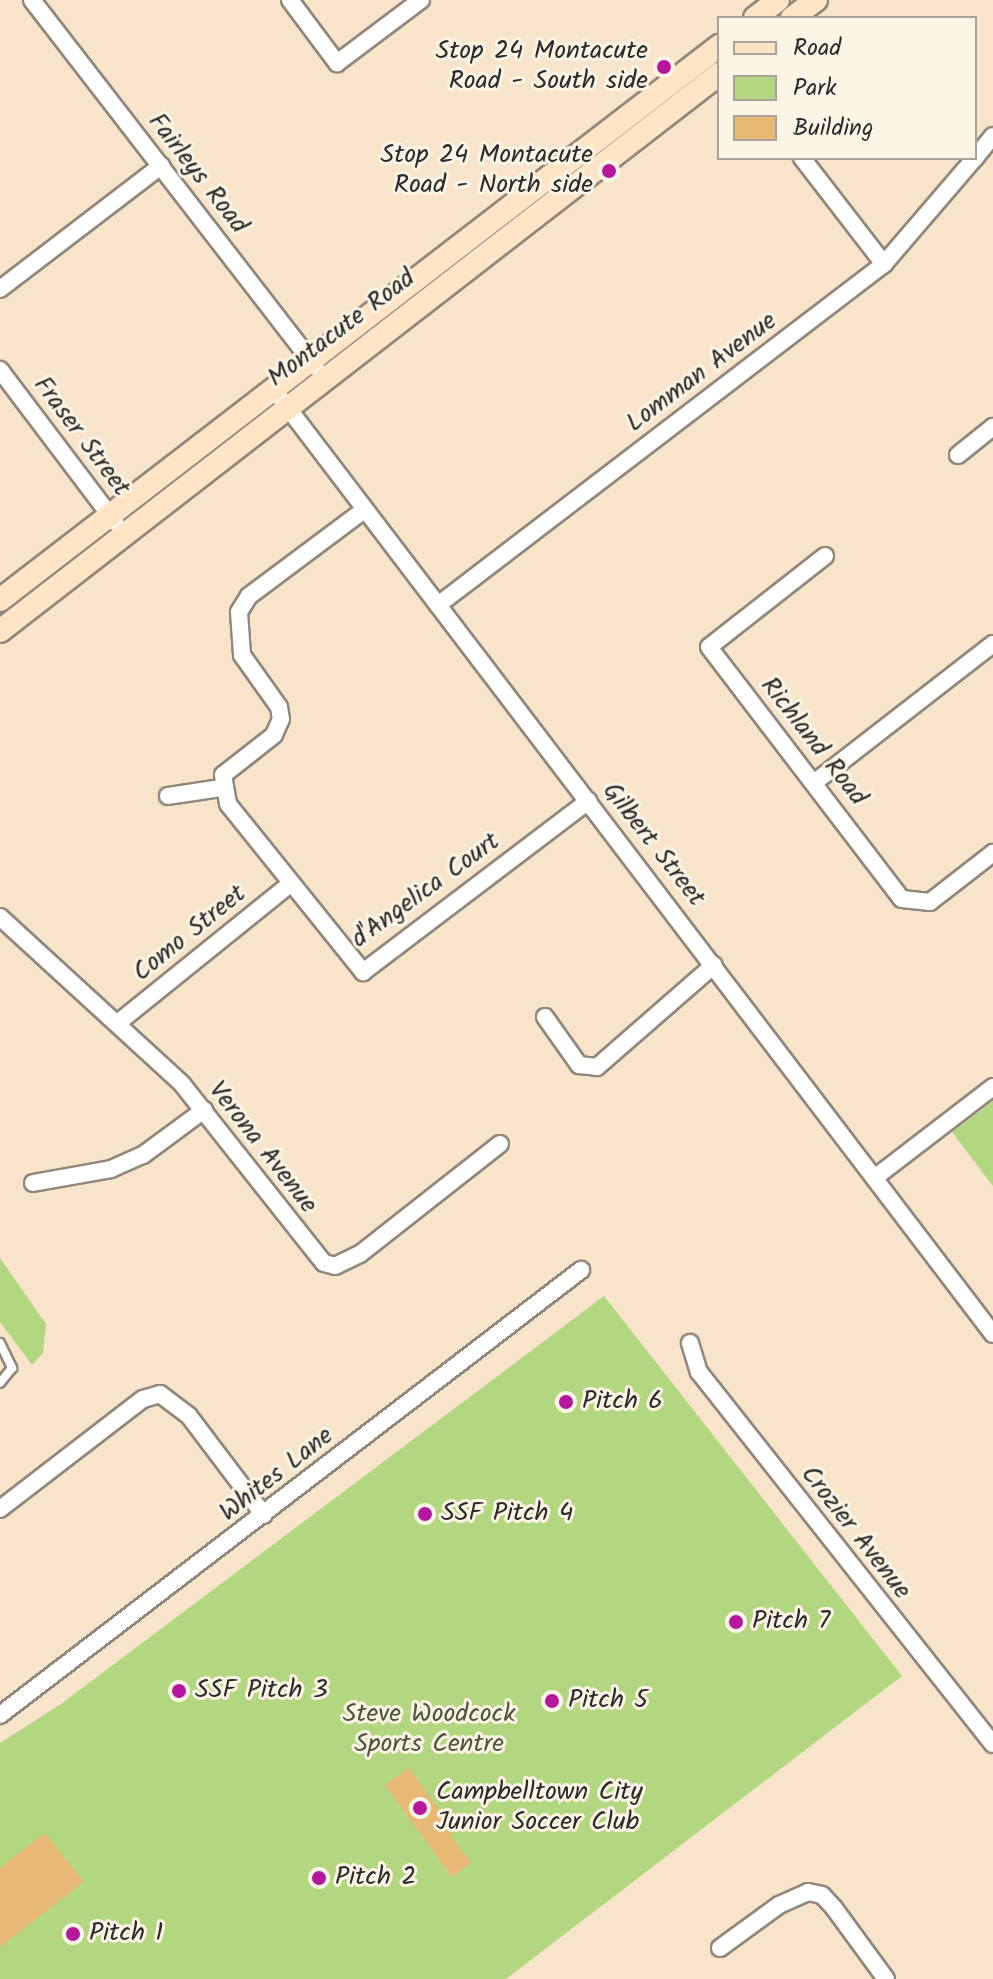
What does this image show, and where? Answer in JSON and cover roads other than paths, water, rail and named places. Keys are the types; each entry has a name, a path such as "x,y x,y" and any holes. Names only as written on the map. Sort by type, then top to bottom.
{"main road":[{"path":"758,16 778,0"},
{"path":"795,16 816,0"},
{"name":"Montacute Road","path":"0,631 272,387 717,49"},
{"name":"Montacute Road","path":"0,600 287,406 717,76"}],"street":[{"name":"Fairleys Road","path":"32,0 324,378"},
{"path":"290,0 337,63 421,0"},
{"name":"Lomman Avenue","path":"977,156 993,136"},
{"path":"804,160 884,264"},
{"name":"Lomman Avenue","path":"438,605 884,264 973,160"},
{"path":"0,289 161,166"},
{"name":"Fraser Street","path":"0,370 116,524"},
{"name":"Gilbert Street","path":"272,387 877,1176 993,1334"},
{"path":"958,455 993,427"},
{"path":"168,796 222,782 274,735 281,719 279,707 242,655 239,612 249,596 364,510"},
{"name":"Richland Road","path":"825,556 709,647 902,899 930,902 993,853"},
{"path":"815,782 993,644"},
{"name":"d'Angelica Court","path":"222,782 228,804 363,972 588,801"},
{"name":"Como Street","path":"119,1022 291,883"},
{"name":"Verona Avenue","path":"0,917 119,1022 204,1110 313,1254 335,1266 360,1254 500,1144"},
{"path":"545,1017 579,1065 597,1067 635,1039 668,1000 714,965"},
{"path":"877,1176 993,1087"},
{"path":"33,1183 111,1169 143,1155 204,1110"},
{"name":"Whites Lane","path":"0,1715 581,1270"},
{"name":"Crozier Avenue","path":"690,1343 699,1372 993,1744"},
{"path":"0,1509 143,1399 160,1394 189,1416 264,1515"},
{"path":"720,1948 779,1905 808,1892 822,1895 834,1908 886,1979"}],"lane":[{"path":"0,1343 12,1368 0,1383"}],"place":[{"name":"Stop 24 Montacute Road - South side","path":"664,67"},
{"name":"Stop 24 Montacute Road - North side","path":"609,171"},
{"name":"Pitch 6","path":"566,1402"},
{"name":"SSF Pitch 4","path":"425,1514"},
{"name":"Pitch 7","path":"736,1622"},
{"name":"SSF Pitch 3","path":"179,1691"},
{"name":"Pitch 5","path":"552,1701"},
{"name":"Campbelltown City Junior Soccer Club","path":"420,1808"},
{"name":"Pitch 2","path":"319,1878"},
{"name":"Pitch 1","path":"73,1934"}],"park label":[{"name":"Steve Woodcock Sports Centre","path":"429,1730"}]}
